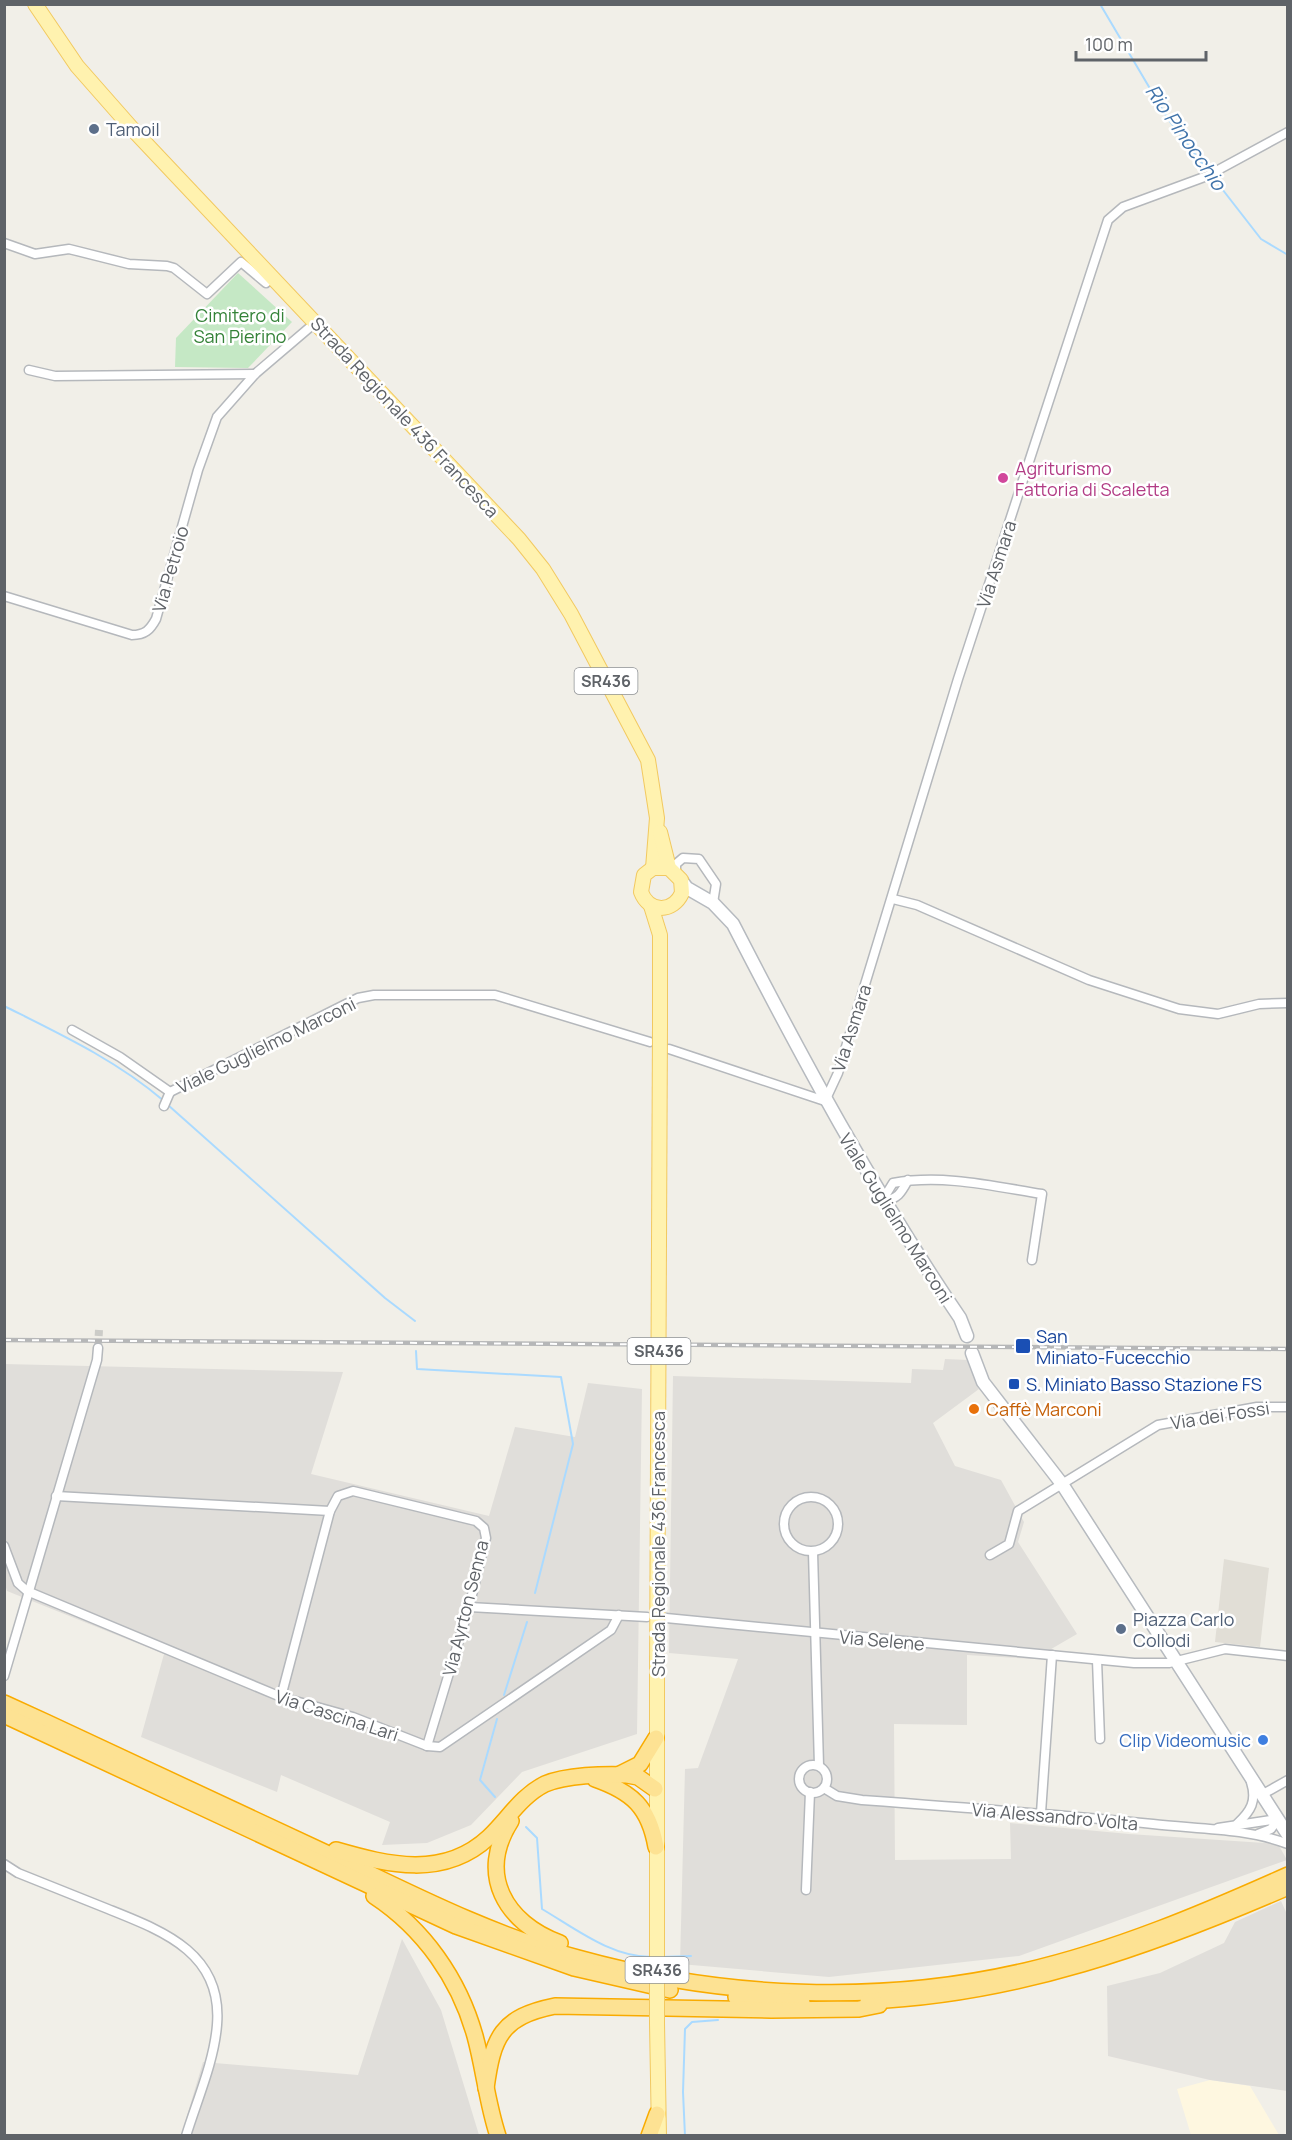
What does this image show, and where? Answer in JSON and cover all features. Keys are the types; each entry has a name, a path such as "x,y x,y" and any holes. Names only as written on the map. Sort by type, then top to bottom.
{"highway":[{"path":"9,1711 169,1774 332,1849 403,1866 440,1863 467,1852 489,1837 530,1794 548,1783 569,1778 617,1775 638,1777 655,1790"},
{"path":"9,1711 234,1822 456,1926 524,1952 608,1978 674,1990 828,2003 909,2000"},
{"path":"617,1775 640,1764 656,1738"},
{"path":"105,1750 464,1917 574,1958 685,1982 834,1993 959,1982 1025,1971 1212,1914 1287,1887"},
{"path":"590,1777 627,1793 641,1795 655,1790"},
{"path":"627,1793 650,1821 656,1847"},
{"path":"519,1804 501,1841 496,1863 498,1884 514,1914 547,1938 685,1982"},
{"path":"234,1822 272,1848 365,1890 399,1912 417,1930 447,1973 460,1998 474,2035 498,2136"},
{"path":"486,2088 493,2047 502,2034 523,2014 555,2006 859,2009 1023,1982 1142,1946 1212,1914 1287,1875"},
{"path":"649,2136 657,2114"}],"main road":[{"name":"Strada Regionale 436 Francesca","path":"35,4 77,66 136,133 519,539 545,571 571,614 648,760 657,818 682,893 673,905 661,952"},
{"name":"Strada Regionale 436 Francesca","path":"657,818 653,868 644,875 640,886 643,897 651,906 658,923 661,952 655,1790 659,2136"},
{"path":"653,868 676,873"},
{"path":"651,906 661,908 673,905"}],"street":[{"name":"Via Asmara","path":"825,1101 838,1072 893,899 955,690 1108,220 1123,207 1207,176 1287,132"},
{"path":"4,243 35,254 69,249 129,264 167,266 174,268 207,294 241,262 266,283 273,276"},
{"name":"Via Petroio","path":"4,596 132,635 142,635 150,629 156,619 198,470 217,417 255,374 316,322"},
{"path":"29,370 55,376 255,374"},
{"path":"673,905 687,899 711,902 716,884 699,859 683,858 676,864 676,873"},
{"name":"Viale Guglielmo Marconi","path":"676,873 687,888 711,902 733,924 825,1101 882,1201 960,1318 967,1336"},
{"path":"893,899 917,905 1089,980 1179,1009 1218,1014 1259,1004 1287,1003"},
{"name":"Viale Guglielmo Marconi","path":"72,1030 120,1057 167,1099 344,1005 366,996 495,995 650,1042"},
{"path":"669,1048 825,1101"},
{"path":"874,1186 921,1178 957,1180 1042,1194 1032,1260"},
{"path":"901,1229 898,1210 900,1195 908,1180"},
{"path":"882,1201 893,1183"},
{"path":"882,1201 894,1200 900,1195"},
{"path":"4,1676 98,1348"},
{"path":"972,1353 983,1382 1062,1484 1246,1767 1287,1835"},
{"name":"Via dei Fossi","path":"990,1555 1010,1544 1018,1511 1158,1425 1257,1407 1287,1407"},
{"name":"Via Ayrton Senna","path":"330,1511 338,1496 353,1491 476,1521 484,1528 486,1538 469,1607 427,1746"},
{"path":"56,1497 330,1511 281,1697"},
{"path":"812,1497 829,1503 838,1519 836,1538 822,1550 813,1552 796,1547 785,1533 784,1525 789,1508 803,1498 812,1497"},
{"path":"4,1546 18,1583 27,1592"},
{"path":"810,1792 824,1788 827,1776 819,1766 813,1634 813,1552"},
{"name":"Via Cascina Lari","path":"27,1592 281,1697 353,1717 427,1746"},
{"path":"469,1607 647,1617"},
{"path":"427,1746 440,1747 449,1741 611,1630 619,1615"},
{"name":"Via Selene","path":"666,1618 813,1634 1134,1663 1178,1662 1225,1649 1287,1656"},
{"path":"1041,1813 1052,1655"},
{"path":"1097,1660 1100,1739"},
{"path":"810,1792 800,1784 800,1774 805,1767 819,1766"},
{"path":"1237,1824 1249,1813 1253,1802 1254,1795 1246,1767"},
{"path":"1263,1794 1287,1780"},
{"name":"Via Alessandro Volta","path":"824,1788 837,1796 862,1800 1041,1813 1252,1834 1287,1844"},
{"path":"806,1890 810,1792"},
{"path":"1209,1830 1278,1819"},
{"path":"1252,1834 1266,1832 1278,1819"},
{"path":"4,1864 18,1873 169,1935 195,1956 206,1972 215,1995 217,2026 186,2136"}],"shaded area":[{"path":"945,1359 968,1360 979,1389 933,1423 955,1466 1001,1480 1024,1522 1018,1542 1077,1634 1034,1659 967,1655 967,1725 894,1724 895,1860 1011,1859 1010,1823 1278,1844 1287,1860 1019,1956 829,1977 680,1964 685,1769 698,1768 738,1659 669,1653 673,1376 911,1383 912,1369 943,1370"},
{"path":"4,1364 343,1372 311,1474 489,1516 515,1427 575,1437 588,1383 642,1389 637,1734 522,1772 471,1825 427,1843 382,1845 390,1822 281,1775 277,1792 141,1737 164,1654 7,1591 4,1581"},
{"path":"1224,1559 1269,1568 1260,1647 1215,1642"},
{"path":"1281,1901 1286,1912 1287,2091 1210,2080 1108,2056 1107,1986 1160,1973 1224,1943 1235,1922"},
{"path":"402,1939 441,2010 479,2135 181,2136 203,2062 358,2075"},
{"path":"1210,2080 1250,2086 1279,2135 1191,2135 1177,2089"}],"green space":[{"name":"Cimitero di San Pierino","path":"238,273 292,322 248,368 175,367 176,338"}],"waterway":[{"name":"Rio Pinocchio","path":"1100,4 1168,119 1208,171"},
{"name":"Rio Pinocchio","path":"1212,176 1261,239 1288,255"},
{"path":"4,1006 107,1060 164,1101"},
{"path":"168,1105 385,1298 415,1321"},
{"path":"416,1351 417,1369 561,1377 573,1444 535,1593"},
{"path":"504,1695 527,1622"},
{"path":"495,1797 480,1780 497,1719"},
{"path":"526,1827 537,1838 542,1909 608,1947 637,1956 652,1957"},
{"path":"661,1957 691,1956"},
{"path":"685,2136 683,2092 685,2029 692,2022 718,2020"}],"tunnel":[{"path":"98,1348 99,1330"}],"railway":[{"path":"4,1340 1288,1349"}],"place":[{"name":"Tamoil","path":"94,129"},
{"name":"Agriturismo Fattoria di Scaletta","path":"1003,478"},
{"name":"San Miniato-Fucecchio","path":"1023,1346"},
{"name":"S. Miniato Basso Stazione FS","path":"1014,1384"},
{"name":"Caffè Marconi","path":"974,1409"},
{"name":"Piazza Carlo Collodi","path":"1121,1629"},
{"name":"Clip Videomusic","path":"1263,1740"}]}
